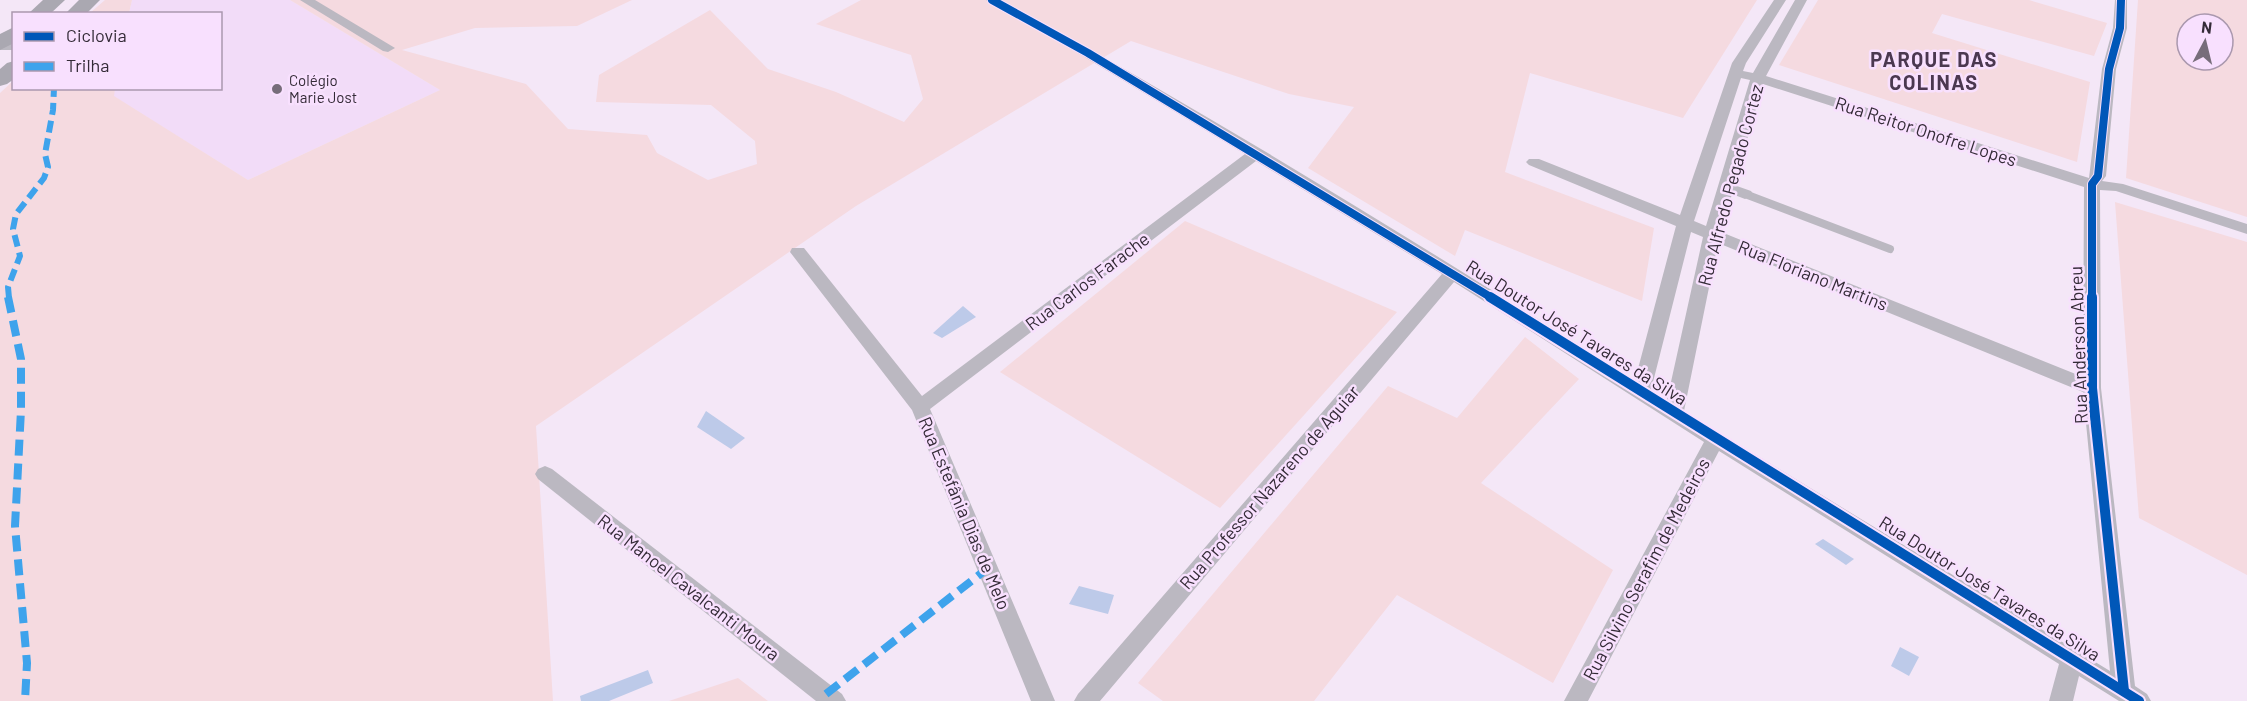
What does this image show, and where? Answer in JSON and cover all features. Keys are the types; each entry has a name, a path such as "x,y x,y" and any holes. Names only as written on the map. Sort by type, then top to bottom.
{"main road":[{"path":"40,12 55,0"},
{"path":"76,12 90,0"},
{"path":"0,45 12,35"},
{"path":"0,80 12,69"}],"street":[{"path":"306,0 388,48"},
{"name":"Rua Doutor José Tavares da Silva","path":"992,0 1088,53 1452,273 1674,414 2131,696"},
{"name":"Rua Alfredo Pegado Cortez","path":"1641,393 1685,223 1737,68 1780,0"},
{"name":"Rua Alfredo Pegado Cortez","path":"1674,414 1712,234 1760,73 1801,0"},
{"name":"Rua Anderson Abreu","path":"2121,0 2120,28 2109,69 2095,180 2092,388 2131,696"},
{"name":"Rua Reitor Onofre Lopes","path":"1737,68 1760,73 2247,229"},
{"name":"Rua Carlos Farache","path":"920,407 1254,155"},
{"name":"Rua Floriano Martins","path":"1534,162 2092,388"},
{"path":"1726,187 1745,194"},
{"name":"Rua Estefânia Dias de Melo","path":"798,252 920,407 1043,701"},
{"name":"Rua Professor Nazareno de Aguiar","path":"1086,701 1452,273"},
{"name":"Rua Silvino Serafim de Medeiros","path":"1576,701 1716,438"},
{"name":"Rua Manoel Cavalcanti Moura","path":"545,474 834,701"},
{"path":"2061,701 2072,658"}],"lane":[{"path":"1745,194 1890,249"}],"shaded area":[{"path":"105,0 132,0 129,12 91,12"},
{"name":"Colégio Marie Jost","path":"132,0 290,0 440,90 248,180 113,96 115,90 222,90 222,12 129,12"},
{"path":"290,0 632,0 577,26 475,28 402,50 526,84 568,129 647,135 657,153 708,180 757,164 755,141 711,105 596,102 599,75 710,10 768,69 836,92 904,122 923,99 911,55 816,24 861,0 1757,0 1683,118 1530,73 1505,172 1654,228 1642,301 1465,230 1455,256 1308,168 1354,107 1289,94 1131,41 856,206 536,426 553,701 0,701 0,93 12,82 12,90 115,90 114,96 248,180 440,90"},
{"path":"1818,0 2029,0 2107,23 2094,56 1942,14 1932,33 2090,82 2077,162 1779,65"},
{"path":"2138,0 2247,0 2247,217 2126,178"},
{"path":"2115,202 2247,242 2247,575 2139,518"},
{"path":"1185,221 1397,312 1220,508 1000,372"},
{"path":"1525,337 1579,379 1481,483 1613,570 1553,683 1397,595 1314,701 1163,701 1138,683 1388,386 1457,418"},
{"path":"738,678 768,701 669,701"}],"water":[{"path":"963,306 976,317 942,338 933,333"},
{"path":"706,411 745,438 731,449 697,427"},
{"path":"1823,539 1854,559 1846,565 1815,544"},
{"path":"1079,586 1114,595 1108,614 1069,604"},
{"path":"1900,647 1919,657 1909,676 1891,666"},
{"path":"648,670 653,683 609,701 581,701 580,696"}],"marked path":[{"path":"25,701 27,663 15,526 21,410 21,359 9,307 8,287 20,256 13,229 16,214 44,178 48,167 45,154 53,110 54,90"},
{"path":"826,694 988,568"}],"cycle path":[{"path":"992,0 1088,53 1452,273 1641,393 2139,701"},
{"path":"2121,0 2120,28 2109,69 2098,176 2092,184 2092,388 2124,691"}],"place":[{"name":"Colégio Marie Jost","path":"277,89"}],"district":[{"name":"PARQUE DAS COLINAS","path":"1934,70"}]}
